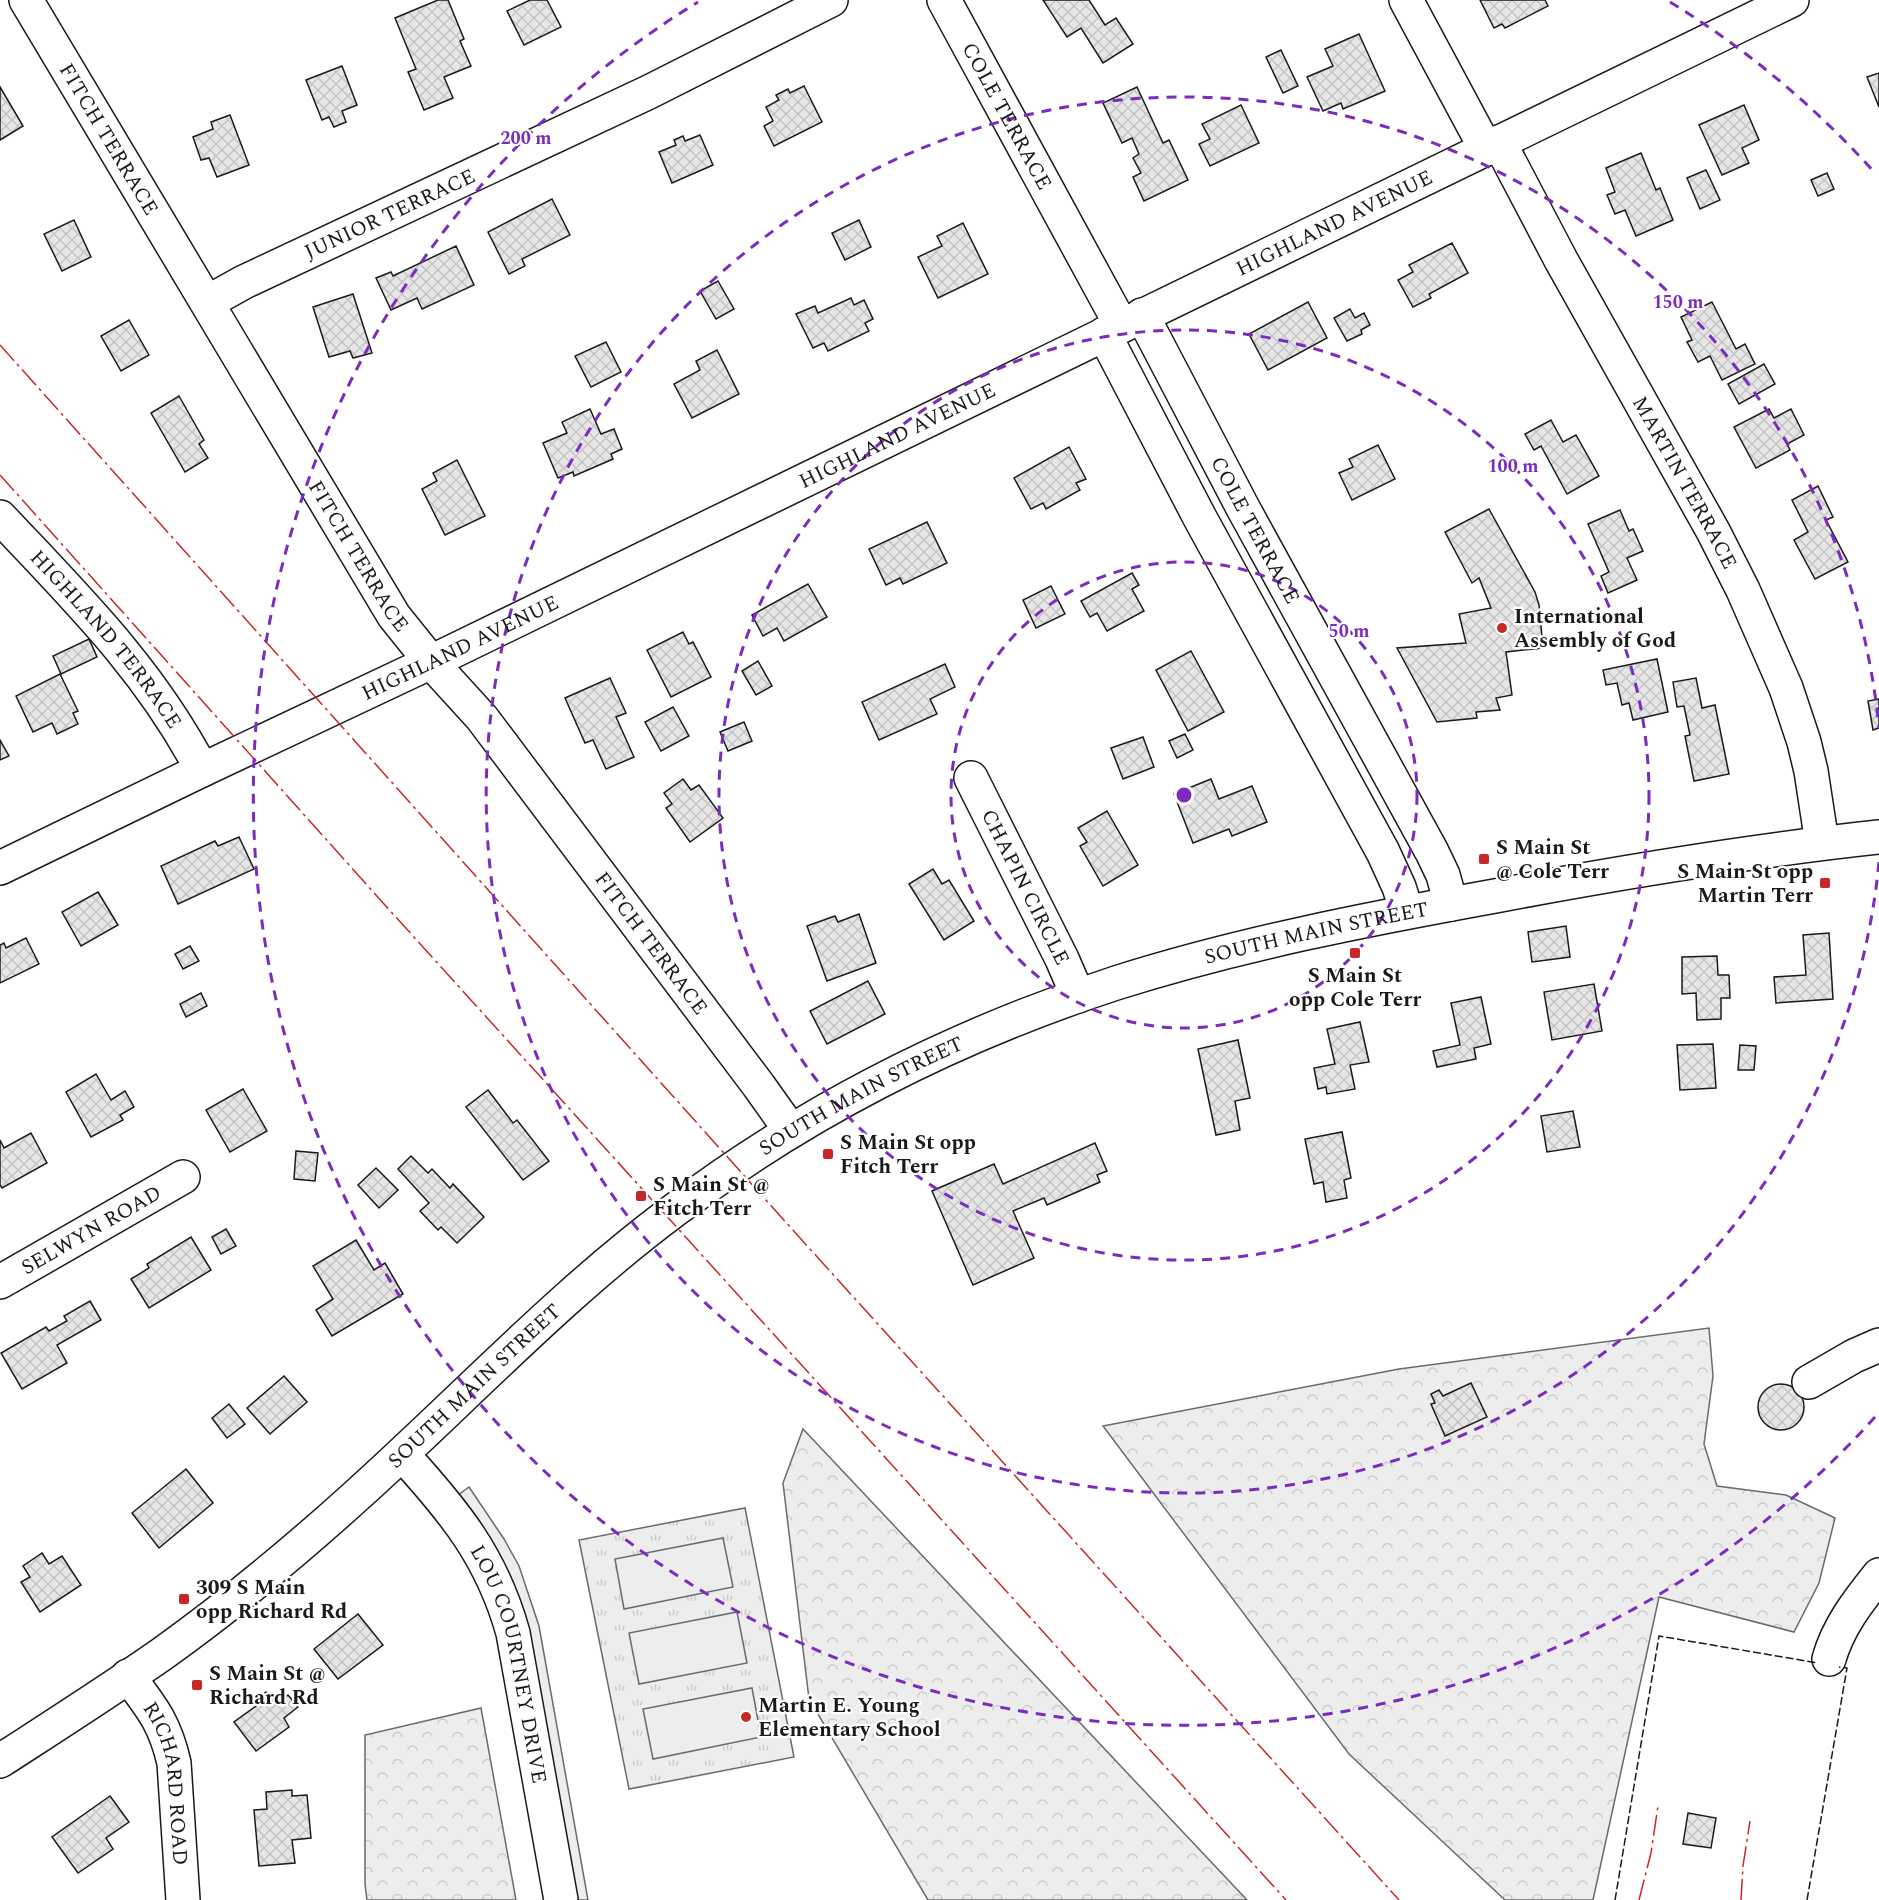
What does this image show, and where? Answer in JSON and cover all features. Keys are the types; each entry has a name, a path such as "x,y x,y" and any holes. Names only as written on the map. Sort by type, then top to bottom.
{"street":[{"name":"FITCH TERRACE","path":"26,0 394,616 431,662 482,718 791,1131"},
{"name":"JUNIOR TERRACE","path":"208,302 244,282 650,92 831,0"},
{"name":"COLE TERRACE","path":"944,0 1122,325 1243,508 1435,857 1451,904"},
{"name":"MARTIN TERRACE","path":"1406,0 1560,260 1713,531 1743,590 1786,688 1804,742 1811,771 1822,843"},
{"name":"HIGHLAND AVENUE","path":"0,868 431,662 1792,0"},
{"name":"COLE TERRACE","path":"1122,325 1200,518 1383,852 1399,887 1407,912"},
{"name":"HIGHLAND TERRACE","path":"0,517 128,656 163,702 202,770"},
{"name":"CHAPIN CIRCLE","path":"971,778 1062,959 1078,996"},
{"name":"SOUTH MAIN STREET","path":"0,1761 169,1648 253,1584 338,1513 547,1316 612,1259 679,1207 791,1131 864,1090 931,1057 1078,996 1215,956 1407,912 1621,873 1822,843 1879,837"},
{"name":"SELWYN ROAD","path":"0,1282 183,1177"},
{"path":"1809,1382 1854,1356 1879,1345"},
{"name":"LOU COURTNEY DRIVE","path":"402,1454 438,1494 469,1534 497,1585 506,1610 513,1633 561,1900"},
{"path":"1829,1659 1839,1632 1849,1615 1879,1575"},
{"name":"RICHARD ROAD","path":"128,1676 163,1725 170,1743 174,1763 183,1900"}],"green space":[{"path":"1709,1328 1713,1376 1704,1444 1717,1486 1786,1495 1835,1518 1819,1583 1794,1632 1659,1597 1593,1900 1505,1900 1349,1754 1103,1426 1399,1369"},
{"path":"803,1429 1247,1900 928,1900 809,1699 783,1483"},
{"path":"745,1508 794,1757 629,1789 579,1540"},
{"path":"481,1708 516,1900 367,1900 365,1884 365,1735"}],"shaded area":[{"path":"469,1487 519,1566 539,1626 588,1900 573,1900 458,1495"},
{"path":"723,1538 733,1587 624,1609 615,1559"},
{"path":"737,1612 747,1663 639,1684 629,1633"},
{"path":"752,1688 761,1737 653,1759 643,1709"}],"building":[{"path":"438,0 448,0 464,39 460,41 471,66 444,77 453,98 424,110 408,72 416,69 395,18"},
{"path":"530,0 547,0 561,27 524,45 507,11"},
{"path":"1043,0 1089,0 1105,25 1116,18 1133,44 1103,63 1081,28 1067,37"},
{"path":"1480,0 1545,0 1548,6 1505,28 1502,24 1494,28"},
{"path":"1359,34 1385,91 1343,109 1341,103 1323,111 1307,77 1333,66 1325,49"},
{"path":"1281,50 1298,86 1283,93 1266,57"},
{"path":"342,66 357,105 342,111 346,122 334,127 329,117 322,120 306,80"},
{"path":"1879,73 1879,107 1867,77"},
{"path":"804,86 822,122 774,146 764,126 773,121 766,107 779,100 776,95 788,89 790,93"},
{"path":"0,87 23,126 0,140"},
{"path":"1137,87 1163,143 1169,140 1188,180 1144,201 1133,177 1141,173 1133,158 1139,154 1132,138 1122,143 1103,103"},
{"path":"1241,105 1259,143 1210,166 1199,144 1210,139 1202,124"},
{"path":"1744,105 1759,140 1742,148 1749,163 1722,175 1699,125"},
{"path":"230,115 249,165 217,177 209,158 201,160 193,137 213,129 211,122"},
{"path":"700,135 713,165 672,183 659,152 676,145 674,140 683,136 685,141"},
{"path":"1641,153 1656,190 1660,188 1673,220 1636,236 1625,210 1615,214 1607,195 1615,192 1606,168"},
{"path":"1706,170 1720,200 1700,209 1687,178"},
{"path":"1827,173 1834,189 1818,196 1811,180"},
{"path":"552,199 570,235 522,259 525,266 509,274 488,232"},
{"path":"74,220 91,257 62,271 44,234"},
{"path":"859,220 871,247 845,260 832,233"},
{"path":"963,223 988,274 938,298 918,257 942,246 937,236"},
{"path":"1452,243 1468,273 1429,294 1431,298 1413,307 1398,280 1413,272 1409,265"},
{"path":"456,246 474,285 422,309 417,298 391,310 376,278 391,272 393,276"},
{"path":"718,281 734,309 716,319 700,291"},
{"path":"353,294 372,353 353,358 350,351 329,357 313,307"},
{"path":"851,298 854,305 864,300 873,319 865,323 869,331 828,351 824,343 813,348 796,314 815,306 818,313"},
{"path":"1308,302 1327,338 1268,370 1249,334"},
{"path":"1712,302 1736,349 1745,344 1755,364 1722,380 1710,356 1698,362 1687,342 1692,340 1681,317"},
{"path":"1350,309 1355,318 1364,313 1370,325 1361,330 1362,334 1347,341 1334,318"},
{"path":"129,320 149,355 121,371 101,336"},
{"path":"606,342 621,372 591,387 575,356"},
{"path":"717,350 739,394 692,418 674,384 700,370 696,361"},
{"path":"1764,364 1775,384 1739,404 1728,384"},
{"path":"179,396 204,440 199,444 208,458 185,472 151,413"},
{"path":"590,409 601,434 614,429 622,449 611,454 613,459 574,476 573,472 558,478 543,443 567,433 562,422"},
{"path":"1769,409 1774,418 1791,409 1804,435 1787,444 1790,450 1756,468 1734,427"},
{"path":"1551,420 1563,442 1576,435 1599,476 1567,494 1541,446 1534,450 1525,434"},
{"path":"1378,445 1395,479 1352,500 1339,473 1353,467 1349,459"},
{"path":"1069,447 1086,479 1076,483 1080,490 1046,509 1043,503 1031,509 1014,478"},
{"path":"457,460 485,516 445,535 422,489 437,481 433,473"},
{"path":"1818,486 1833,517 1826,520 1848,562 1815,579 1794,540 1808,532 1792,500"},
{"name":"International Assembly of God","path":"1489,509 1535,592 1539,605 1543,648 1506,652 1512,695 1496,698 1500,710 1476,712 1477,718 1437,722 1397,648 1466,643 1459,614 1491,608 1479,578 1472,583 1445,532"},
{"path":"1620,510 1629,531 1633,529 1643,551 1627,558 1637,580 1608,593 1601,576 1609,572 1588,524"},
{"path":"927,522 947,563 903,584 900,578 886,585 869,549"},
{"path":"1132,573 1139,585 1132,589 1144,611 1107,631 1097,613 1090,617 1081,601"},
{"path":"808,584 827,617 784,641 777,628 763,636 752,615"},
{"path":"1051,586 1065,614 1036,628 1023,600"},
{"path":"683,632 689,644 693,642 711,677 671,697 647,650"},
{"path":"89,639 97,657 61,674 53,656"},
{"path":"1191,651 1224,712 1188,731 1156,670"},
{"path":"1657,659 1668,712 1633,720 1629,703 1622,705 1617,683 1606,685 1603,670"},
{"path":"758,661 772,686 756,695 742,671"},
{"path":"945,664 955,687 930,699 937,714 879,740 862,702"},
{"path":"60,674 78,711 73,713 78,724 57,734 52,723 33,732 16,696"},
{"path":"610,678 626,713 616,717 634,757 606,769 593,740 585,743 565,698"},
{"path":"1696,678 1702,708 1715,705 1729,774 1694,781 1685,736 1690,735 1684,706 1677,707 1673,682"},
{"path":"1879,699 1879,728 1873,730 1868,701"},
{"path":"673,707 689,736 661,751 645,722"},
{"path":"744,722 752,741 728,751 720,732"},
{"path":"1185,734 1193,750 1177,758 1169,741"},
{"path":"1143,737 1154,767 1123,779 1111,748"},
{"path":"0,740 9,756 0,760"},
{"path":"683,779 691,790 699,785 723,818 690,842 666,808 672,804 664,793"},
{"path":"1211,779 1219,799 1252,786 1267,822 1232,836 1229,829 1193,843 1174,794"},
{"path":"1107,811 1138,865 1103,886 1080,846 1087,842 1078,828"},
{"path":"239,837 254,869 178,904 161,866 215,841 218,846"},
{"path":"933,869 942,884 949,880 974,921 944,940 909,884"},
{"path":"98,892 118,925 81,946 62,912"},
{"path":"859,914 876,963 827,981 807,926 835,916 838,922"},
{"path":"1566,926 1570,957 1532,962 1528,932"},
{"path":"1829,933 1833,999 1776,1003 1774,977 1806,975 1803,935"},
{"path":"26,938 39,964 0,983 0,945 4,943 6,948"},
{"path":"190,946 199,961 183,969 175,954"},
{"path":"1717,956 1718,975 1729,975 1730,998 1721,998 1721,1019 1697,1020 1696,993 1682,994 1682,957"},
{"path":"868,981 885,1014 827,1044 810,1011"},
{"path":"1594,984 1602,1031 1552,1040 1544,992"},
{"path":"201,993 207,1006 186,1017 180,1004"},
{"path":"1481,997 1491,1044 1474,1048 1476,1059 1437,1067 1433,1051 1460,1045 1451,1003"},
{"path":"1360,1022 1369,1062 1350,1065 1355,1089 1327,1094 1326,1087 1318,1089 1314,1068 1335,1064 1327,1029"},
{"path":"1238,1040 1250,1098 1235,1101 1240,1130 1216,1135 1198,1049"},
{"path":"1713,1044 1716,1088 1680,1090 1677,1045"},
{"path":"1740,1045 1756,1046 1754,1070 1738,1070"},
{"path":"96,1074 111,1100 125,1091 134,1107 120,1115 123,1120 91,1137 66,1092"},
{"path":"243,1089 267,1131 230,1152 206,1110"},
{"path":"488,1090 513,1123 517,1120 549,1161 523,1180 466,1107"},
{"path":"1573,1111 1580,1147 1547,1152 1541,1116"},
{"path":"1342,1132 1351,1178 1344,1180 1347,1198 1326,1202 1323,1182 1314,1184 1305,1139"},
{"path":"31,1133 47,1163 2,1188 0,1185 0,1140 4,1148"},
{"path":"1095,1143 1107,1171 1097,1175 1100,1182 1047,1205 1044,1198 1013,1211 1034,1258 973,1285 932,1191 994,1164 1003,1184"},
{"path":"296,1151 318,1153 315,1181 294,1179"},
{"path":"411,1156 428,1173 432,1169 450,1188 453,1184 484,1217 457,1243 441,1227 438,1230 420,1211 429,1203 398,1169"},
{"path":"376,1168 398,1190 379,1208 358,1185"},
{"path":"226,1229 236,1246 221,1254 212,1237"},
{"path":"191,1237 211,1270 149,1308 131,1279 149,1268 147,1264"},
{"path":"356,1240 374,1270 385,1263 403,1294 332,1336 316,1310 333,1299 313,1266"},
{"path":"90,1301 101,1320 57,1345 67,1363 22,1389 1,1353 46,1327 49,1331 67,1321 64,1316"},
{"path":"284,1376 307,1402 270,1434 247,1408"},
{"path":"1471,1383 1487,1417 1445,1436 1431,1404 1435,1403 1431,1394 1439,1390 1443,1396"},
{"path":"1781,1384 1797,1391 1804,1407 1797,1423 1781,1430 1765,1423 1758,1407 1765,1391"},
{"path":"229,1404 245,1424 227,1438 212,1418"},
{"path":"186,1469 213,1503 159,1548 132,1513"},
{"path":"42,1553 49,1564 62,1556 81,1585 40,1612 21,1582 30,1577 23,1566"},
{"path":"358,1614 383,1645 338,1679 314,1649"},
{"path":"266,1692 276,1705 288,1695 298,1707 284,1718 289,1727 256,1751 234,1722 256,1706 253,1702"},
{"path":"292,1790 292,1796 307,1795 311,1838 292,1840 295,1863 259,1866 254,1810 267,1809 266,1792"},
{"path":"110,1796 129,1822 106,1838 113,1849 78,1873 52,1837"},
{"path":"1688,1813 1716,1818 1711,1848 1683,1844"}],"fence":[{"path":"1615,1900 1659,1636 1818,1663"},
{"path":"1807,1900 1847,1668 1839,1667"}],"power":[{"path":"0,345 800,1238 1399,1900"},
{"path":"0,475 384,904 1286,1900"},
{"path":"1639,1900 1651,1853 1658,1806"},
{"path":"1741,1900 1743,1866 1750,1821"}],"place":[{"name":"International Assembly of God","path":"1502,628"},
{"name":"S Main St @ Cole Terr","path":"1484,859"},
{"name":"S Main St opp Martin Terr","path":"1825,883"},
{"name":"S Main St opp Cole Terr","path":"1355,953"},
{"name":"S Main St opp Fitch Terr","path":"828,1154"},
{"name":"S Main St @ Fitch Terr","path":"641,1196"},
{"name":"309 S Main opp Richard Rd","path":"184,1599"},
{"name":"S Main St @ Richard Rd","path":"197,1685"},
{"name":"Martin E. Young Elementary School","path":"746,1717"}]}
